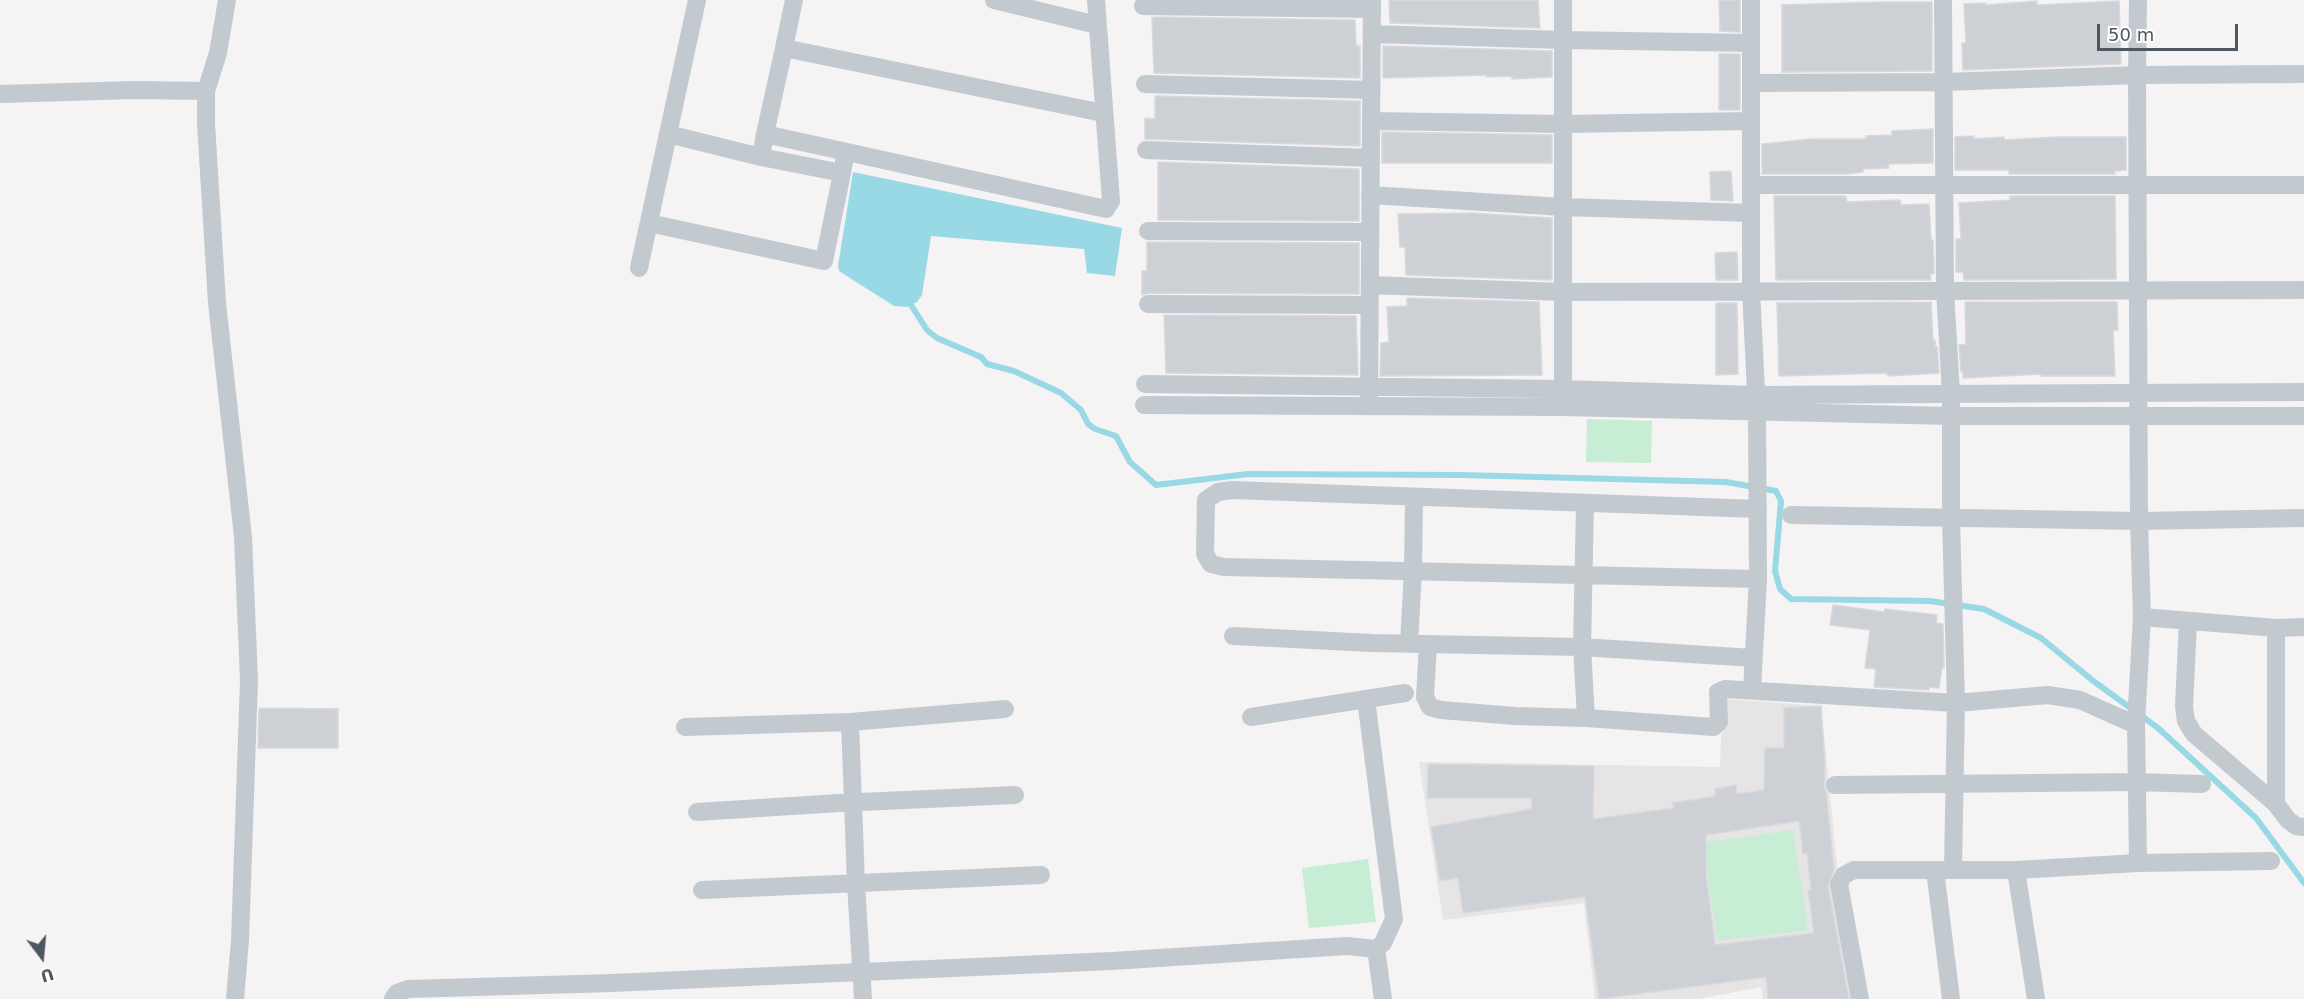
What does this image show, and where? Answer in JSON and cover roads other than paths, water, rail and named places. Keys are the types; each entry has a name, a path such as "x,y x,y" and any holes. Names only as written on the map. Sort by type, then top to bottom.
{"street":[{"path":"227,0 209,80 206,123 217,303 243,537 249,680 240,940 235,999"},
{"path":"639,268 697,0"},
{"path":"761,157 794,0"},
{"path":"994,0 1097,25"},
{"path":"765,135 1106,209 1112,201 1103,113 1096,0"},
{"path":"1563,0 1563,398"},
{"path":"1752,690 1758,579 1758,475 1751,290 1753,83 1751,0 1758,0"},
{"path":"1943,0 1945,290 1951,394 1951,517 1956,704 1953,784 1944,870 1951,999"},
{"path":"2138,0 2139,521 2142,616 2136,724 2138,863"},
{"path":"1143,6 1372,5 1368,407"},
{"path":"1372,34 1751,43"},
{"path":"784,48 1103,113"},
{"path":"1753,83 1945,82 2137,75 2304,74"},
{"path":"0,94 135,90 209,80"},
{"path":"1145,84 1371,90"},
{"path":"1371,122 1563,124 1751,121"},
{"path":"668,134 761,157 842,173"},
{"path":"1146,150 1371,158"},
{"path":"649,224 824,261 847,151"},
{"path":"1751,185 2304,185"},
{"path":"1370,195 1563,207 1751,213"},
{"path":"1148,231 1370,232"},
{"path":"1370,285 1563,292 2304,290"},
{"path":"1148,304 1370,304"},
{"path":"1145,384 1369,387 1563,398 1757,404 1951,416 2304,416"},
{"path":"1757,404 1951,394 2304,392"},
{"path":"1144,405 1368,407 1563,398"},
{"path":"1758,505 1584,502 1232,490 1218,492 1206,500 1205,554 1211,564 1224,567 1758,579"},
{"path":"1409,644 1414,497"},
{"path":"1584,502 1581,647 1586,718"},
{"path":"1791,515 2139,521 2304,518"},
{"path":"2142,616 2276,628 2304,627"},
{"path":"2188,621 2184,707 2186,721 2194,734 2276,804 2288,819 2296,826 2304,826"},
{"path":"2276,628 2276,804"},
{"path":"1233,636 1409,644 1581,647 1753,658"},
{"path":"1428,644 1425,697 1430,707 1441,710 1714,727 1719,722 1718,692 1725,689 1956,704 2048,696 2080,700 2136,724"},
{"path":"1251,717 1405,693"},
{"path":"393,999 397,993 408,989 613,991 861,973 1113,962 1347,946 1376,949 1383,943 1394,919 1366,699"},
{"path":"685,728 850,722 1005,710"},
{"path":"850,722 863,999"},
{"path":"1835,785 2136,782 2202,784"},
{"path":"697,812 1015,795"},
{"path":"1860,999 1839,884 1844,875 1854,870 2016,870 2138,863 2271,861"},
{"path":"2016,870 2036,999"},
{"path":"702,890 1041,875"},
{"path":"1376,949 1383,999"}],"water":[{"path":"853,172 1122,228 1115,276 1087,273 1084,249 931,236 922,295 917,302 907,307 894,306 839,271"}],"waterway":[{"path":"911,305 927,330 937,338 981,357 987,364 1014,371 1061,393 1081,410 1088,424 1095,429 1116,436 1130,462 1156,485 1248,474 1461,475 1726,482 1776,491 1781,501 1775,571 1780,589 1791,599 1930,601 1984,609 2041,638 2092,680 2158,728 2256,818 2304,883"}]}
